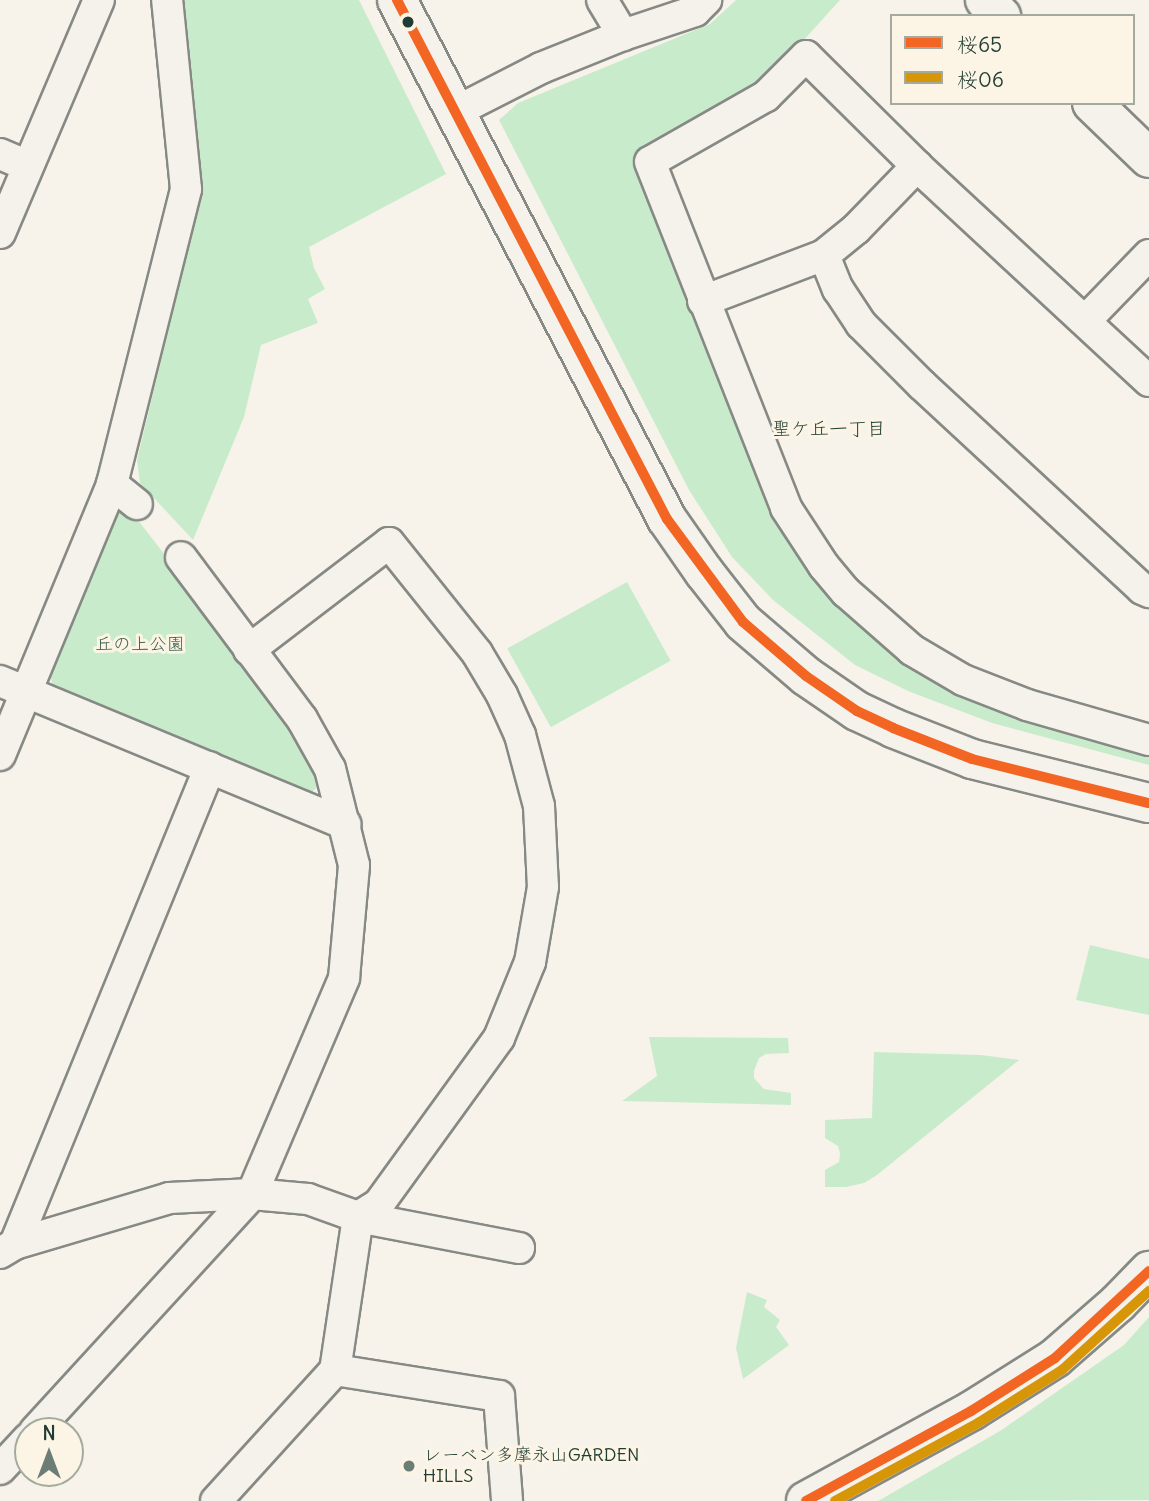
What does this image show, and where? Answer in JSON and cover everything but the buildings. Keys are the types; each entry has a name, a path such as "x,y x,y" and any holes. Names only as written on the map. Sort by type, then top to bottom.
{"street":[{"path":"0,233 99,0"},
{"path":"0,755 13,686 112,484 186,189 167,0"},
{"path":"397,0 667,519 743,622 806,676 857,711 892,728 972,760 1149,803"},
{"path":"603,0 623,35"},
{"path":"455,112 541,68 623,35 695,11 706,0"},
{"path":"985,0 998,14"},
{"path":"1149,382 918,166 806,56 766,96 650,162 786,508 824,566 846,592 912,650 963,680 1027,705 1149,740"},
{"path":"1095,105 1149,158"},
{"path":"0,154 28,166"},
{"path":"703,301 824,255 856,229 918,166"},
{"path":"824,255 838,289 861,324 922,385 1142,589 1149,592"},
{"path":"1085,321 1149,255"},
{"path":"112,484 137,504"},
{"path":"216,1501 335,1370 358,1217 379,1204 499,1038 530,962 541,900 539,806 520,735 502,695 477,653 389,543 249,650"},
{"path":"48,1417 252,1194 344,978 354,865 330,768 302,719 181,556"},
{"path":"13,686 346,824"},
{"path":"7,1248 210,767"},
{"path":"7,1248 169,1198 252,1194 308,1199 358,1217 519,1248"},
{"path":"806,1501 971,1411 1055,1358 1118,1303 1149,1270"},
{"path":"335,1370 499,1396 507,1501"},
{"path":"0,1469 14,1454"}],"green space":[{"path":"185,0 359,0 446,174 309,247 314,268 325,289 308,299 318,323 261,345 244,417 193,540 140,483 137,460 202,189 185,56"},
{"path":"736,0 840,0 763,85 636,155 772,513 790,544 862,624 1149,753 1149,765 992,723 908,691 855,665 773,600 732,557 689,490 499,120 518,103 710,24"},
{"name":"丘の上公園","path":"130,510 299,727 324,781 311,793 53,689 50,673 108,513"},
{"path":"627,582 671,661 551,727 507,648"},
{"path":"1090,945 1149,959 1149,1015 1076,1000"},
{"path":"649,1037 788,1038 789,1053 766,1054 759,1058 754,1078 764,1089 791,1093 791,1105 622,1101 657,1076"},
{"path":"874,1052 981,1055 1019,1060 877,1175 864,1183 846,1187 825,1187 825,1170 839,1162 840,1154 838,1146 825,1138 825,1120 872,1118"},
{"path":"747,1292 767,1300 764,1307 780,1320 776,1327 789,1345 743,1379 736,1348"},
{"path":"1149,1317 1149,1500 878,1501 1000,1431 1124,1345"}],"transit line":[{"name":"桜65","path":"397,0 667,519 743,622 806,676 857,711 893,728 972,759 1149,803"},
{"name":"桜65","path":"806,1501 971,1411 1055,1358 1149,1271"},
{"name":"桜06","path":"835,1501 978,1423 1062,1370 1149,1291"}],"place":[{"name":"レーベン多摩永山GARDEN HILLS","path":"409,1466"}],"district":[{"name":"聖ケ丘一丁目","path":"829,429"}]}
